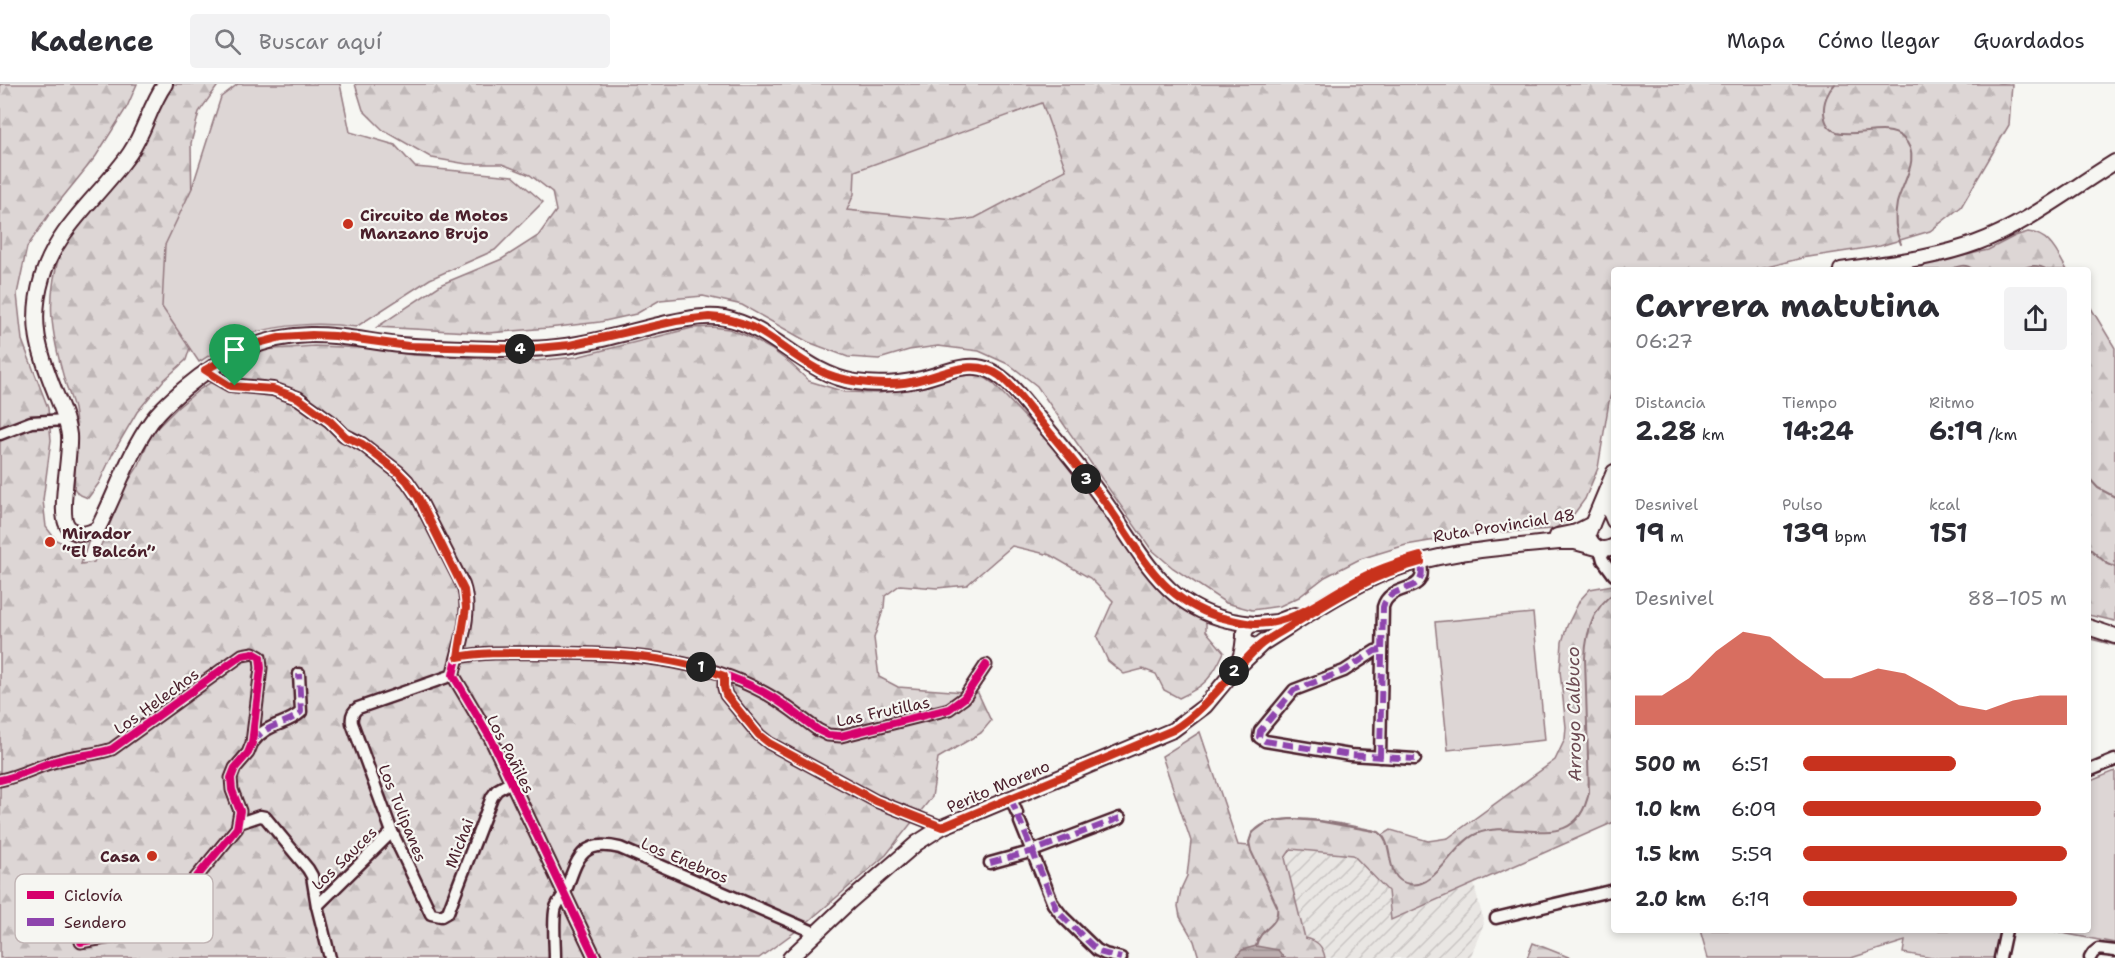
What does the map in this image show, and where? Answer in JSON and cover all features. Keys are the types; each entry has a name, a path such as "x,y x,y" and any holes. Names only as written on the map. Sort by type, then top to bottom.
{"main road":[{"name":"Ruta Provincial 48","path":"165,84 131,152 62,235 49,258 37,299 37,340 40,355 66,420 70,449 63,516 68,527 82,534 90,534 98,528 152,420 205,370 251,345 282,337 312,335 408,346 538,349 570,345 676,321 709,317 722,318 752,327 768,335 817,370 852,381 901,383 922,380 961,367 988,369 1012,387 1047,429 1107,505 1158,579 1181,599 1252,642 1356,586 1420,559 1464,547 1570,534 1605,518 1611,520"},
{"path":"1859,267 1942,253 1978,242 2013,225 2115,162"},
{"path":"1593,523 1611,480"},
{"path":"1611,485 1608,507 1611,514"},
{"name":"Ruta Provincial 48","path":"1593,523 1589,537 1604,547"},
{"name":"Ruta Provincial 48","path":"1206,613 1232,621 1255,624 1286,620 1392,564 1559,542 1604,547"},
{"path":"1255,624 1265,630 1266,638 1252,642 1247,628 1255,624"},
{"path":"2091,626 2115,628"},
{"path":"2091,627 2115,636"},
{"name":"Perito Moreno","path":"790,958 921,839 942,827 1173,730 1199,711 1233,672 1242,653 1252,642"}],"street":[{"path":"205,370 230,386 273,389 304,401 330,421 341,433 362,444 398,472 411,486 463,585 466,608 453,675"},
{"path":"0,434 31,422 66,420"},
{"path":"1604,547 1603,560 1611,571"},
{"path":"1380,757 1383,607 1386,599 1392,593 1418,582 1422,576 1420,559"},
{"path":"1382,646 1340,672 1294,690 1259,735 1265,741 1350,755 1415,759"},
{"name":"Los Helechos","path":"0,780 57,760 98,754 112,749 246,653 253,653 260,657 261,664 252,744"},
{"name":"Las Frutillas","path":"458,657 488,653 592,654 677,662 704,668 768,694 818,730 828,735 841,736 949,710 964,698 986,665"},
{"path":"200,874 234,834 239,823 240,811 232,790 231,778 235,768 266,729 295,717 301,712 299,674"},
{"name":"Los Tulipanes","path":"437,916 429,912 392,832 352,723 352,714 358,708 453,675"},
{"name":"Los Pañiles","path":"453,675 490,739 595,958"},
{"path":"724,676 726,695 759,735 769,743 876,801 942,827"},
{"path":"2091,770 2115,760"},
{"name":"Michai","path":"437,916 445,915 449,909 492,797 497,790 511,782"},
{"path":"1011,799 1057,911 1095,954 1121,958"},
{"path":"239,823 260,816 268,819 310,873 330,958"},
{"path":"990,863 1032,851 1120,818"},
{"name":"Los Sauces","path":"317,906 392,832"},
{"name":"Los Enebros","path":"565,894 574,864 579,856 591,848 610,846 620,848 816,933"},
{"path":"1496,918 1611,891"},
{"path":"555,958 555,910 565,894"},
{"path":"2000,958 2005,933"},
{"path":"2093,954 2101,949 2115,951"}],"shaded area":[{"path":"1042,103 1066,170 975,218 965,221 847,210 854,194 855,171"},
{"path":"1291,848 1353,855 1388,892 1392,920 1474,884 1484,923 1470,958 1325,958 1324,951 1316,942 1305,938 1285,858"},
{"path":"1256,946 1278,950 1284,958 1235,958 1242,950"}],"green space":[{"path":"0,84 137,84 127,107 96,156 50,213 27,247 17,294 22,340 48,408 51,440 43,500 46,527 56,540 71,547 79,545 91,534 81,564 94,562 118,497 139,465 151,434 200,389 263,350 314,346 369,348 412,355 534,361 576,357 692,328 712,327 729,329 747,336 771,349 809,381 845,392 880,393 960,374 982,376 994,384 1107,505 1148,574 1206,613 1206,631 1224,652 1207,680 1179,698 1164,690 1156,674 1143,669 1124,674 1108,661 1097,637 1113,601 1090,578 1050,555 1012,546 967,585 937,588 900,585 885,596 884,607 874,638 879,677 898,687 978,693 991,721 981,733 938,758 932,797 886,855 803,926 759,958 0,958"},
{"path":"169,84 219,84 199,112 191,143 194,335 186,360 163,381 137,412 113,453 99,483 88,498 78,494 74,488 75,419 53,331 52,301 56,268 61,250"},
{"name":"Circuito de Motos Manzano Brujo","path":"238,84 340,84 350,132 395,145 415,167 513,176 543,202 495,250 430,279 356,327 302,325 275,328 243,336 199,362 162,307 165,245 192,188 221,97"},
{"path":"355,84 2012,84 2009,125 1961,207 1930,231 1880,246 1802,258 1768,267 1611,267 1611,394 1598,468 1585,499 1571,518 1554,529 1471,534 1406,545 1360,559 1325,577 1299,597 1280,606 1252,610 1226,603 1173,568 1151,549 1037,386 1010,365 979,351 938,346 909,350 879,359 848,357 808,342 742,305 703,296 660,300 636,314 600,322 548,328 489,333 377,327 442,284 502,259 538,236 556,211 552,192 530,175 502,164 467,164 432,158 383,130 363,110","holes":["1042,103 1066,170 975,218 954,221 847,210 854,194 855,171"]},
{"path":"2028,232 2042,236 2056,251 2065,267 1913,267 1988,250"},
{"path":"2091,308 2115,348 2115,621 2091,616"},
{"path":"1611,585 1611,823 1391,920 1388,891 1353,855 1291,849 1285,858 1305,938 1319,944 1325,958 1199,958 1194,941 1180,917 1178,906 1181,889 1187,876 1191,841 1162,756 1200,732 1238,845 1249,846 1254,832 1265,823 1282,819 1342,824 1373,830 1383,835 1391,830 1428,841 1448,838 1555,760 1565,739 1566,727 1560,671 1562,642 1580,600 1590,589"},
{"path":"1533,613 1545,740 1448,750 1435,622"},
{"path":"2115,771 2115,943 2062,933 2091,933 2091,781"},
{"path":"1701,933 1999,933 1994,958 1932,958 1903,953 1905,941 1851,958 1708,958"},
{"path":"1533,943 1571,958 1527,958"}],"waterway":[{"path":"1835,84 1826,97 1824,105 1828,125 1835,131 1894,133 1909,145 1911,161 1897,203 1896,214 1896,229 1901,244"},
{"path":"1956,267 1968,267"},
{"path":"2028,267 2041,267"},
{"path":"2091,480 2098,488 2115,497"},
{"name":"Arroyo Calbuco","path":"2091,550 2106,563 2115,567"},
{"name":"Arroyo Calbuco","path":"1256,946 1258,939 1276,919 1277,913 1277,906 1249,842 1252,833 1267,822 1291,819 1318,821 1379,832 1387,845 1396,876 1409,884 1418,884 1427,880 1459,847 1476,834 1509,829 1558,830 1571,824 1582,812 1589,792 1585,658 1587,639 1595,614 1611,595"},
{"path":"2091,639 2115,645"}],"marked path":[{"path":"1380,757 1383,607 1391,595 1418,582 1422,573 1421,562"},
{"path":"1381,650 1375,651 1344,671 1294,690 1260,731 1259,737 1265,741 1350,755 1415,759"},
{"path":"253,742 271,727 301,712 299,674"},
{"path":"1011,799 1057,911 1099,952 1121,958"},
{"path":"990,863 1030,852 1120,818"}],"cycle path":[{"path":"205,371 230,385 273,389 298,398 330,421 344,435 362,444 398,472 418,497 463,585 466,596 466,619 453,675 491,739 595,958"},
{"path":"0,780 66,758 112,749 242,655 253,653 260,657 261,668 252,743 231,778 232,790 240,811 237,828 199,874"},
{"path":"458,657 492,653 578,653 633,656 688,665 740,681 772,697 818,730 828,735 841,736 949,709 964,698 986,665"}],"place":[{"name":"Circuito de Motos Manzano Brujo","path":"348,224"},
{"name":"Mirador “El Balcón”","path":"50,542"},
{"name":"Casa","path":"152,856"}],"route":[{"path":"709,317 722,318 752,327 768,335 817,370 852,381 901,383 922,380 961,367 988,369 1012,387 1047,429 1107,505 1158,579 1181,599 1206,613 1242,623 1277,622 1290,618 1384,567 1420,556 1421,562 1386,572 1356,586 1263,643 1233,672 1199,711 1173,730 942,827 882,804 769,743 759,735 726,695 724,676 704,668 669,660 585,654 488,653 458,657 466,608 463,585 418,497 407,481 362,444 346,437 304,401 273,389 235,386 226,384 205,370 251,345 282,337 335,336 408,346 527,349 570,345 676,321 709,317"}]}
